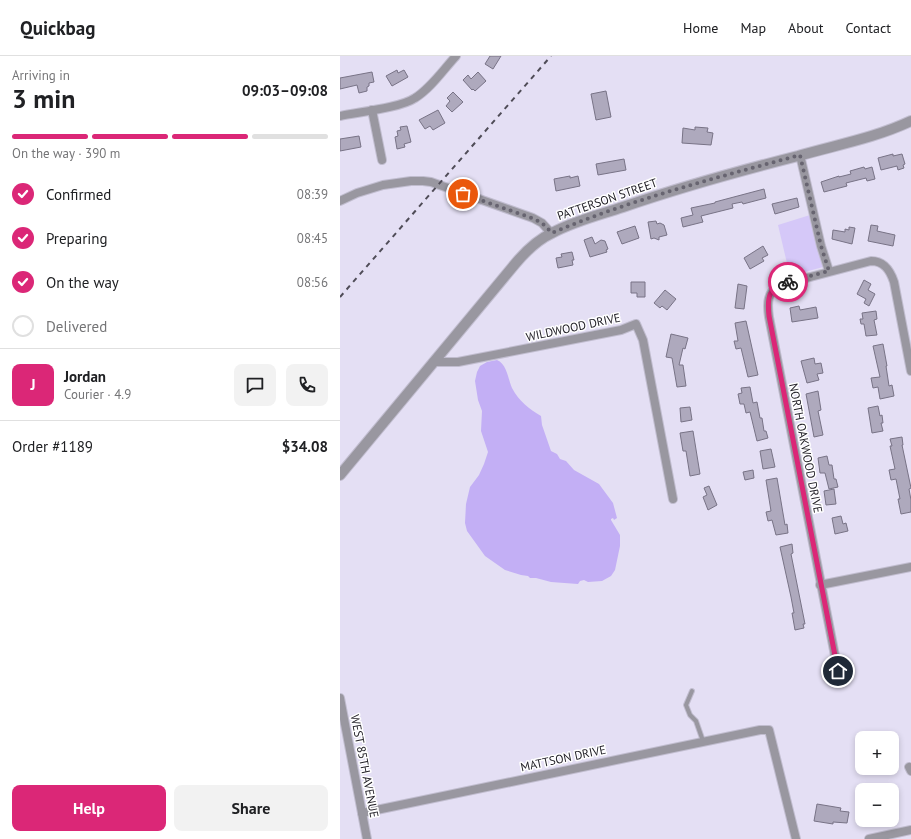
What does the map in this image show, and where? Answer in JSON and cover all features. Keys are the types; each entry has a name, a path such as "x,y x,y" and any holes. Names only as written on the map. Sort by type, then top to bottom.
{"street":[{"path":"340,116 404,104 415,98 424,90 456,56"},
{"path":"372,110 382,160"},
{"name":"PATTERSON STREET","path":"340,475 519,259 532,246 552,233 577,222 662,193 869,137 891,130 911,121"},
{"path":"800,155 821,246 829,271"},
{"path":"340,201 364,191 383,186 411,181 431,182 532,218 542,223 552,233"},
{"name":"NORTH OAKWOOD DRIVE","path":"838,671 820,585 767,303 769,295 774,288 780,284 871,261 876,261 883,264 892,274 911,371"},
{"name":"WILDWOOD DRIVE","path":"433,362 458,362 620,330 636,324 643,340 672,499"},
{"path":"820,585 911,567"},
{"name":"WEST 85TH AVENUE","path":"340,698 367,839"},
{"name":"MATTSON DRIVE","path":"362,813 703,741 760,730 769,730 796,839"},
{"path":"868,839 911,830"}],"lane":[{"path":"692,691 686,705 690,715 696,721 703,741"}],"path":[{"path":"851,661 854,665"}],"shaded area":[{"path":"810,215 823,267 790,276 778,225"},
{"path":"497,360 505,368 512,388 521,401 541,416 542,425 551,451 557,454 560,459 566,461 574,470 599,484 613,503 617,518 614,520 613,518 611,520 620,535 620,546 615,570 611,576 602,581 588,582 584,580 580,581 578,584 551,582 530,578 528,576 505,570 485,556 467,531 465,523 466,504 470,487 479,475 488,452 481,431 482,411 478,400 475,381 480,366 487,362"}],"building":[{"path":"490,56 501,56 493,69 485,64"},
{"path":"397,70 398,73 404,70 408,77 392,86 386,76"},
{"path":"372,72 374,82 369,83 367,91 359,93 357,85 340,89 340,78"},
{"path":"478,72 486,81 475,91 473,89 472,90 463,80 468,75 471,79"},
{"path":"606,91 611,117 596,120 591,94"},
{"path":"453,92 463,102 452,112 446,106 450,101 447,98"},
{"path":"438,110 445,123 433,130 430,126 425,129 419,120"},
{"path":"407,126 411,142 404,144 405,147 397,149 395,137 398,136 397,131 401,130 400,127"},
{"path":"695,127 708,128 707,132 713,133 711,145 682,143 683,128 695,130"},
{"path":"359,136 361,147 340,151 340,139"},
{"path":"893,154 893,156 902,154 905,164 903,165 904,168 898,170 897,166 881,170 878,158"},
{"path":"624,159 626,170 598,175 596,164"},
{"path":"864,167 865,169 872,167 875,179 867,181 866,178 846,183 847,186 824,192 821,182 851,174 850,171"},
{"path":"570,176 570,178 578,176 580,186 556,191 554,179"},
{"path":"764,189 766,198 743,204 742,202 732,204 733,208 701,216 703,222 683,227 681,218 693,215 691,208 715,203"},
{"path":"797,198 799,207 775,214 772,204"},
{"path":"656,221 657,224 660,223 664,225 667,235 659,237 659,240 654,238 651,239 648,222"},
{"path":"871,225 878,226 877,231 895,235 893,246 868,241"},
{"path":"635,226 639,238 622,244 617,232"},
{"path":"849,227 855,228 852,244 832,239 833,230 845,232 845,229 849,230"},
{"path":"592,237 595,244 601,240 605,241 608,249 606,250 607,252 590,257 584,240"},
{"path":"763,246 768,255 762,258 764,261 750,269 744,258"},
{"path":"572,252 574,260 572,260 573,265 558,268 556,258 562,257 561,254"},
{"path":"864,280 871,284 868,290 875,294 869,306 864,303 866,299 857,294"},
{"path":"631,282 645,282 645,297 637,297 637,293 631,293"},
{"path":"738,284 747,286 744,309 735,308"},
{"path":"665,290 676,299 667,310 662,306 660,308 654,303"},
{"path":"799,306 800,310 816,307 818,318 792,322 790,308"},
{"path":"876,311 877,319 874,320 877,335 866,336 864,324 861,324 860,319 863,319 862,313"},
{"path":"746,321 758,375 748,377 741,348 736,349 734,341 738,341 735,323"},
{"path":"671,334 688,338 685,349 683,348 679,365 683,365 686,386 677,387 672,358 666,357"},
{"path":"883,344 889,386 892,385 894,396 880,399 878,387 873,388 871,378 880,377 873,346"},
{"path":"814,358 815,364 821,363 823,373 817,374 819,380 807,383 801,361"},
{"path":"750,387 753,403 757,402 760,418 762,418 764,431 766,431 768,438 757,441 750,412 746,413 744,404 740,404 738,394 742,393 741,388"},
{"path":"818,391 821,410 818,411 823,435 814,437 806,394"},
{"path":"878,406 880,416 882,415 883,423 881,423 883,431 872,433 868,408"},
{"path":"690,407 692,420 681,422 680,408"},
{"path":"693,431 700,474 690,476 686,451 683,451 680,433"},
{"path":"902,437 902,445 911,488 909,489 911,512 901,514 896,479 891,480 889,470 895,469 890,439"},
{"path":"771,449 775,467 763,469 760,451"},
{"path":"827,456 829,465 832,465 834,479 836,479 838,487 829,489 825,473 820,473 818,458"},
{"path":"753,470 754,478 745,480 743,472"},
{"path":"777,478 785,525 787,524 788,533 776,535 772,520 768,521 766,512 771,511 766,480"},
{"path":"709,486 717,505 708,510 703,497 707,495 704,488"},
{"path":"834,489 836,504 826,505 824,491"},
{"path":"841,516 843,524 846,523 848,531 835,534 832,518"},
{"path":"792,544 793,553 791,554 805,624 803,624 804,628 795,630 792,613 794,613 780,547"},
{"path":"817,804 841,808 840,811 849,812 847,823 833,822 833,824 814,821"}],"railway":[{"path":"340,297 551,56"}],"way so far":[{"path":"463,194 532,218 542,223 552,233 577,222 662,193 800,155 821,246 829,271 788,282"}],"route":[{"path":"788,282 780,284 774,288 769,295 767,303 838,671"}]}
